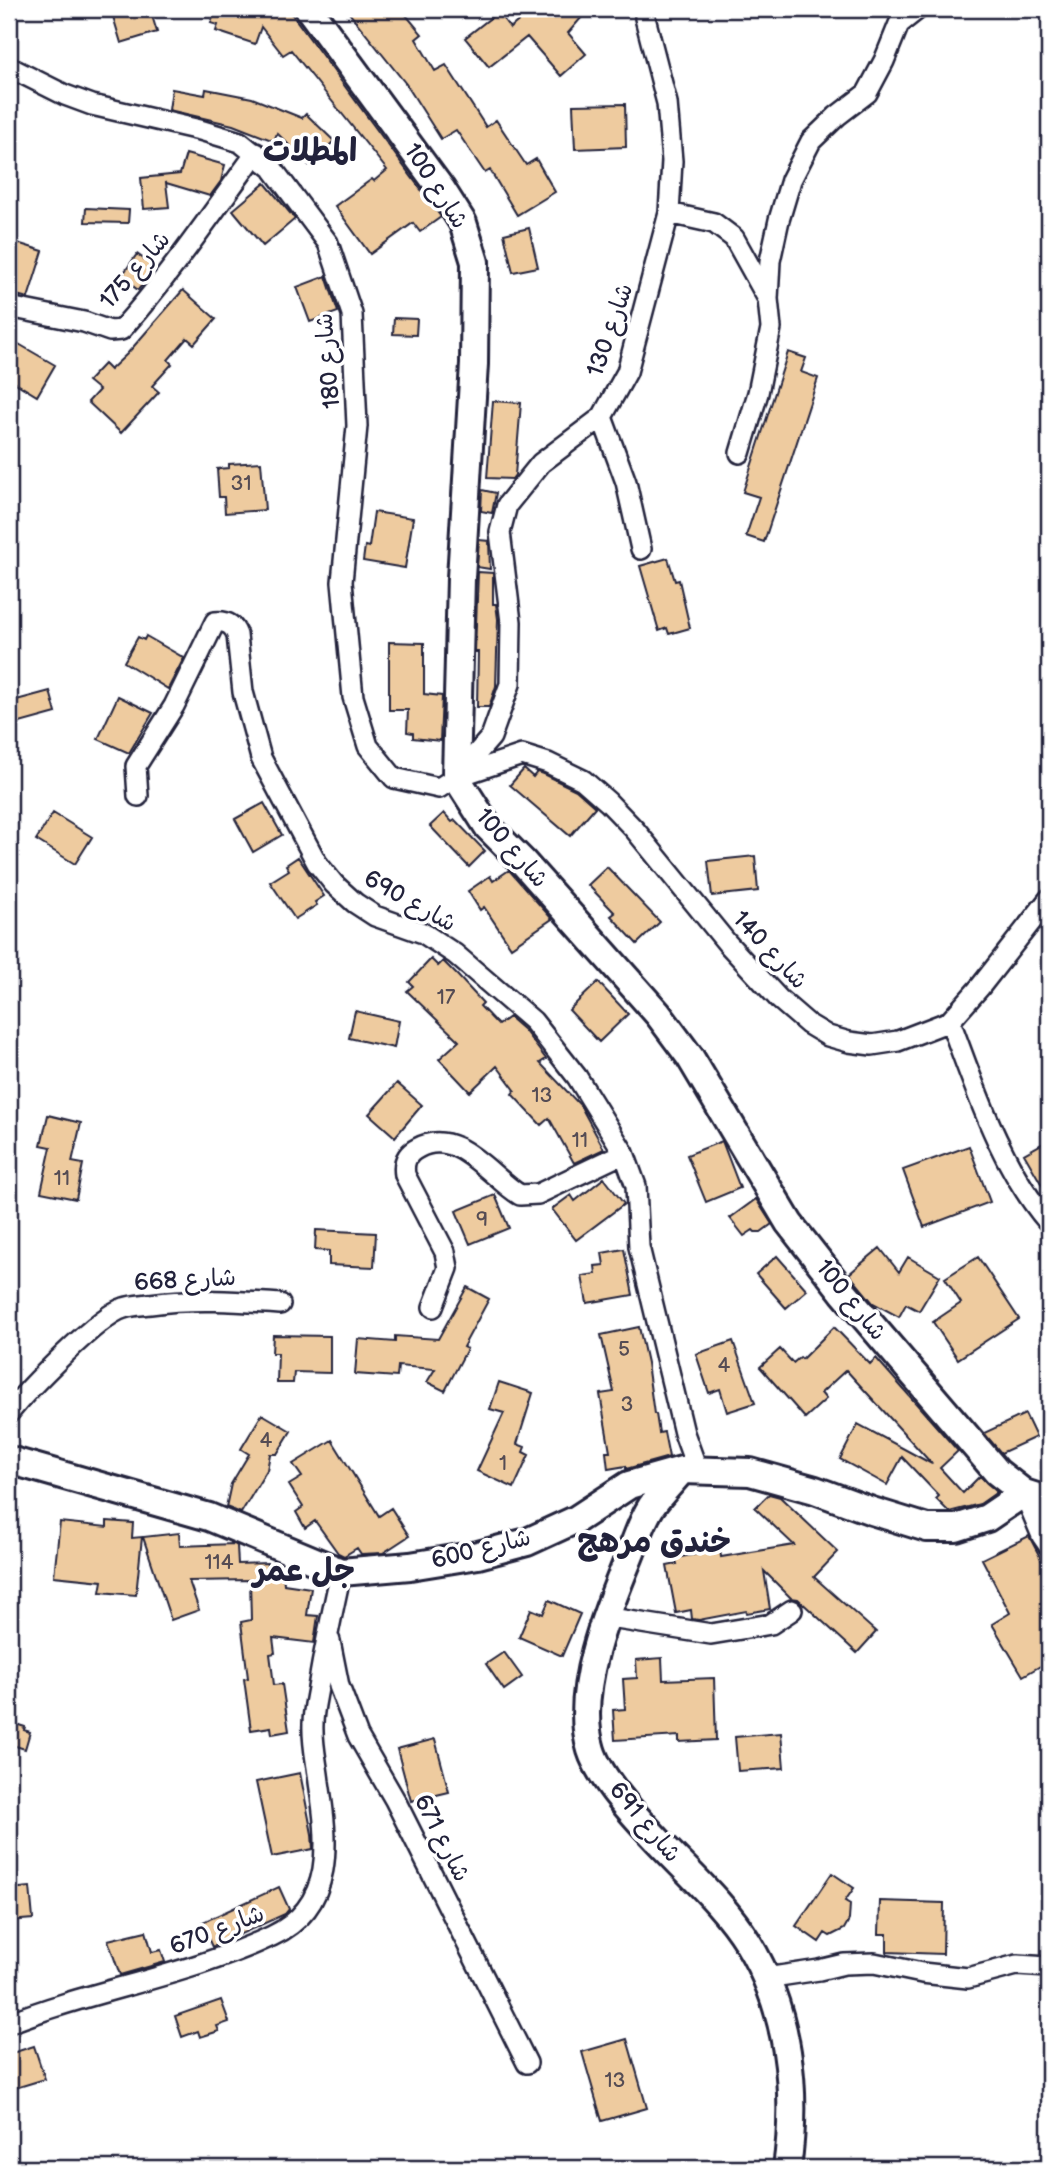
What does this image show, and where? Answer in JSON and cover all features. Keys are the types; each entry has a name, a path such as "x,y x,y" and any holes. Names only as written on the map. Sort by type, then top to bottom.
{"main road":[{"name":"شارع 100","path":"309,9 412,146 453,208 468,234 475,261 474,364 461,578 456,777 488,827 657,1014 690,1057 789,1223 843,1292 975,1447 998,1472 1024,1493"},
{"name":"شارع 600","path":"9,1460 209,1517 341,1572 410,1566 478,1555 527,1542 577,1518 629,1485 690,1470 750,1472 815,1490 927,1528 956,1528 987,1518 1024,1493"},
{"name":"شارع 691","path":"690,1470 650,1508 604,1617 587,1695 586,1727 591,1752 610,1783 643,1825 715,1900 748,1942 766,1979 784,2028 792,2083 787,2168"},
{"path":"1024,1493 1049,1501"}],"street":[{"path":"740,453 758,393 771,328 768,299 770,261 791,180 811,141 867,93 899,24 918,9"},
{"name":"شارع 130","path":"456,777 491,737 510,684 511,622 500,532 507,505 541,463 602,417 627,372 669,213 672,160 667,103 642,12"},
{"name":"شارع 180","path":"9,68 92,105 231,138 256,153 272,168 320,230 328,243 352,314 357,426 342,582 353,698 368,746 394,778 439,788 456,777"},
{"name":"شارع 175","path":"9,307 84,321 110,331 121,330 193,240 256,153"},
{"path":"669,213 714,223 734,238 768,299"},
{"path":"602,417 626,482 641,549"},
{"name":"شارع 690","path":"138,796 136,766 174,706 215,622 229,624 237,635 243,692 261,758 317,863 334,884 355,903 375,916 423,933 455,954 533,1021 577,1077 624,1153 636,1186 639,1247 684,1433 690,1470"},
{"name":"شارع 140","path":"456,777 522,755 548,763 583,780 635,830 727,943 779,999 808,1024 828,1036 849,1042 872,1045 898,1041 950,1021 1049,899"},
{"path":"950,1021 1007,1160 1029,1200 1049,1223"},
{"path":"433,1307 448,1268 445,1252 405,1174 404,1164 410,1153 420,1146 449,1144 464,1151 520,1195 538,1194 624,1153"},
{"name":"شارع 668","path":"9,1413 59,1360 98,1324 122,1308 223,1300 280,1304"},
{"path":"1024,1493 1049,1546"},
{"name":"شارع 670","path":"9,2022 201,1964 274,1935 306,1912 315,1897 324,1864 325,1836 313,1724 327,1631 341,1572"},
{"path":"604,1617 711,1634 771,1624 792,1610"},
{"name":"شارع 671","path":"327,1631 334,1653 339,1686 358,1736 395,1800 527,2063"},
{"path":"766,1979 844,1964 874,1963 922,1973 968,1978 1017,1965 1049,1967"}],"building":[{"path":"126,9 150,9 157,32 121,43 112,13"},
{"path":"216,9 288,9 441,217 420,232 413,223 370,254 335,206 387,170 291,50 283,55 261,27 255,44 216,31 218,25 211,23"},
{"path":"346,9 401,9 422,34 416,39 435,71 446,65 486,127 496,120 526,165 536,159 555,192 517,215 490,170 485,173 456,130 441,139 406,84"},
{"path":"533,9 589,9 568,33 586,54 561,76 527,37 489,67 465,38 498,12 510,28"},
{"path":"172,89 205,95 206,89 252,98 302,118 306,114 334,141 309,165 277,133 274,141 233,125 169,110"},
{"path":"625,104 626,147 575,149 573,105"},
{"path":"186,154 225,165 221,181 210,196 166,183 169,207 144,209 141,178 180,174"},
{"path":"265,183 295,219 263,246 233,210"},
{"path":"86,208 129,210 128,223 85,222"},
{"path":"529,228 538,267 513,272 504,234"},
{"path":"14,242 43,251 28,298 9,293 9,260"},
{"path":"137,254 156,268 138,290 121,277"},
{"path":"326,276 338,312 310,322 297,287"},
{"path":"183,290 216,319 194,344 187,338 168,360 172,364 152,386 159,392 121,433 88,402 99,390 88,381 104,364 110,370 127,354"},
{"path":"394,318 417,319 416,335 393,334"},
{"path":"17,343 55,365 37,396 9,379 9,357"},
{"path":"788,352 806,358 801,372 818,378 764,542 746,536 759,497 743,492"},
{"path":"493,401 521,403 515,475 512,479 487,478"},
{"path":"261,462 265,510 225,513 224,497 219,497 217,469 229,468 229,464"},
{"path":"482,490 496,493 492,513 481,511"},
{"path":"374,512 413,518 405,568 363,561 365,546 369,547"},
{"path":"479,540 489,541 490,569 477,567"},
{"path":"668,558 675,581 679,580 690,628 669,634 667,628 659,631 640,566"},
{"path":"478,572 493,573 493,604 496,604 498,619 496,686 489,707 477,707 478,652 475,652"},
{"path":"146,636 184,658 168,689 124,662 138,637 144,640"},
{"path":"389,642 424,643 424,694 442,696 440,741 413,738 413,733 407,732 408,710 389,710"},
{"path":"50,691 56,713 9,726 9,702"},
{"path":"118,696 153,713 129,753 98,739"},
{"path":"524,769 533,777 537,772 576,790 595,807 570,836 510,785"},
{"path":"264,803 282,835 253,852 235,819"},
{"path":"53,813 92,837 75,864 36,840"},
{"path":"444,813 452,822 455,820 485,851 469,867 430,826"},
{"path":"755,856 758,891 712,896 708,861"},
{"path":"298,857 324,896 315,902 317,905 295,919 270,882 289,870 286,865"},
{"path":"607,867 660,922 637,944 611,916 615,913 588,885"},
{"path":"509,870 552,919 511,947 484,907 480,910 468,891 490,876 493,881"},
{"path":"431,959 438,966 443,961 483,1003 480,1006 498,1025 509,1017 524,1030 546,1059 540,1063 580,1105 604,1149 574,1163 549,1118 541,1125 512,1094 515,1090 497,1066 470,1092 439,1059 459,1041 407,991 413,986 409,982"},
{"path":"598,982 628,1014 599,1042 569,1010"},
{"path":"355,1011 399,1021 394,1048 349,1038"},
{"path":"397,1083 422,1105 395,1137 369,1114"},
{"path":"48,1115 81,1123 72,1162 83,1164 76,1199 41,1192 51,1147 41,1145"},
{"path":"1049,1140 1049,1197 1024,1154"},
{"path":"722,1141 740,1188 706,1202 687,1155"},
{"path":"969,1146 990,1202 924,1227 903,1170"},
{"path":"604,1178 624,1204 576,1240 552,1209 571,1195 575,1201"},
{"path":"495,1195 509,1228 470,1244 456,1211"},
{"path":"756,1199 772,1224 761,1232 753,1230 744,1236 730,1218"},
{"path":"316,1230 376,1233 374,1267 329,1265 329,1251 315,1250"},
{"path":"880,1248 899,1272 908,1257 940,1276 919,1311 906,1304 899,1317 873,1303 849,1274"},
{"path":"624,1249 633,1295 587,1303 582,1276 596,1274 595,1266 604,1265 602,1253"},
{"path":"777,1256 807,1290 786,1308 756,1274"},
{"path":"978,1257 1019,1319 958,1359 933,1322 961,1303 945,1278"},
{"path":"467,1287 489,1299 463,1347 467,1349 445,1391 427,1382 435,1369 398,1366 397,1377 355,1374 358,1339 395,1342 395,1336 438,1339"},
{"path":"639,1327 654,1414 659,1433 664,1432 669,1457 626,1469 626,1466 608,1469 606,1452 610,1452 600,1394 614,1392 601,1335"},
{"path":"834,1327 870,1364 876,1358 958,1451 940,1468 963,1493 980,1476 997,1492 980,1504 949,1512 936,1499 939,1496 902,1457 887,1485 840,1459 858,1424 932,1464 846,1370 821,1393 826,1399 805,1418 760,1367 780,1349 793,1363 800,1357 802,1359"},
{"path":"273,1335 330,1336 330,1373 294,1372 293,1383 277,1383 278,1353 272,1353"},
{"path":"733,1341 755,1403 727,1412 720,1389 709,1393 696,1354"},
{"path":"499,1382 533,1393 517,1444 525,1447 523,1452 529,1455 514,1488 477,1471 504,1413 490,1409"},
{"path":"262,1414 291,1431 277,1454 270,1454 267,1470 241,1513 226,1507 231,1484 249,1454 241,1449"},
{"path":"1025,1414 1036,1437 1001,1453 984,1433"},
{"path":"332,1440 379,1516 391,1508 409,1536 383,1553 361,1554 357,1548 344,1556 338,1553 315,1521 305,1528 296,1512 303,1507 289,1485 302,1477 293,1464"},
{"path":"769,1494 780,1497 838,1552 814,1577 876,1632 857,1653 798,1599 791,1598 764,1571 770,1609 699,1620 692,1619 691,1610 676,1613 667,1566 677,1564 675,1558 720,1550 721,1557 794,1545 755,1508"},
{"path":"107,1521 133,1523 132,1538 142,1537 136,1595 100,1592 102,1581 54,1576 60,1522 107,1527"},
{"path":"179,1533 180,1546 234,1544 237,1546 238,1564 267,1563 268,1575 283,1574 284,1584 311,1588 307,1615 318,1616 314,1643 273,1638 275,1653 270,1654 274,1685 282,1684 289,1731 272,1734 271,1727 251,1730 244,1679 248,1678 241,1622 251,1620 250,1580 189,1581 199,1610 171,1620 143,1537"},
{"path":"1029,1536 1049,1574 1049,1661 1023,1676 992,1624 1010,1613 982,1559"},
{"path":"549,1600 580,1614 562,1656 519,1637 531,1609 543,1614"},
{"path":"504,1652 522,1677 504,1690 486,1664"},
{"path":"662,1658 663,1680 714,1678 716,1740 679,1742 679,1736 615,1740 613,1710 625,1709 623,1679 637,1678 636,1660"},
{"path":"9,1722 25,1727 24,1730 30,1732 25,1749 9,1744"},
{"path":"781,1733 784,1768 738,1771 735,1737"},
{"path":"435,1739 449,1792 411,1801 397,1749"},
{"path":"300,1773 313,1849 272,1857 256,1782"},
{"path":"832,1873 854,1888 845,1901 850,1904 849,1920 844,1929 830,1936 825,1933 819,1942 796,1926"},
{"path":"30,1887 33,1919 9,1921 9,1889"},
{"path":"279,1887 289,1909 285,1914 212,1947 201,1923"},
{"path":"880,1901 944,1903 943,1954 887,1952 887,1934 879,1934"},
{"path":"146,1931 152,1952 161,1950 165,1962 120,1975 108,1940"},
{"path":"221,2000 229,2022 217,2026 219,2031 200,2037 198,2031 182,2037 175,2016"},
{"path":"627,2039 647,2108 602,2121 582,2052"},
{"path":"34,2046 45,2079 9,2090 9,2054"}],"district":[{"name":"المطلات","path":"310,151"},
{"name":"خندق مرهج","path":"654,1542"},
{"name":"جل عمر","path":"304,1571"}]}
